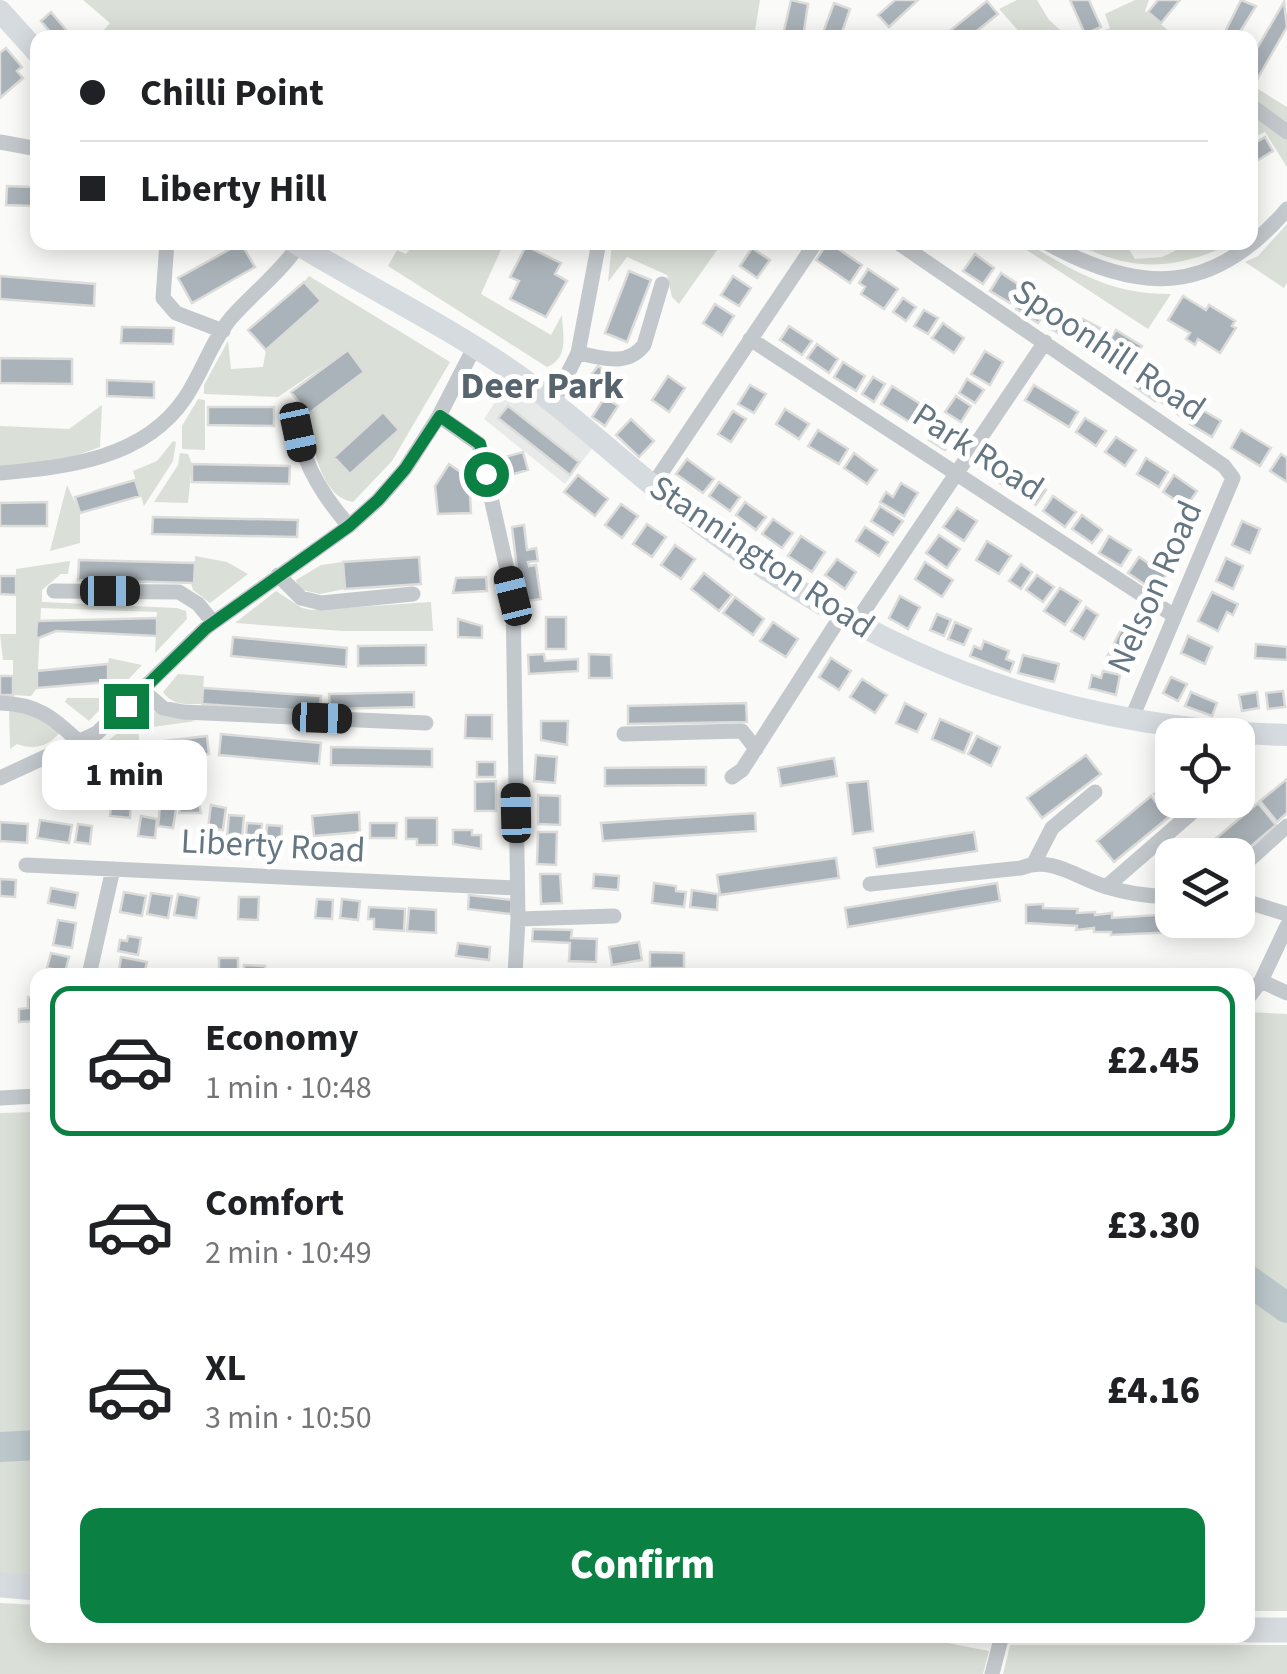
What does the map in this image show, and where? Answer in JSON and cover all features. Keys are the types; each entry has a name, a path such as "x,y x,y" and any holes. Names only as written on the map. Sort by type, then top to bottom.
{"main road":[{"path":"0,11 30,44"},
{"name":"Stannington Road","path":"307,250 474,348 553,403 720,537 902,650 969,677 1068,708 1200,730 1287,735"},
{"path":"0,1586 30,1588"},
{"path":"1255,1630 1287,1630"}],"street":[{"path":"1258,111 1287,132"},
{"path":"0,142 30,148"},
{"path":"1258,238 1287,208"},
{"path":"166,250 163,298 176,313 223,331"},
{"path":"0,472 76,464 145,440 184,400 223,331 282,269 293,250"},
{"path":"553,403 578,353 597,250"},
{"path":"653,485 811,250"},
{"name":"Spoonhill Road","path":"909,250 1224,466 1233,478"},
{"path":"1062,250 1114,274 1144,281 1170,280 1222,266 1246,250"},
{"path":"578,353 621,360 638,353 644,345 662,284"},
{"name":"Park Road","path":"750,339 1173,615"},
{"path":"732,777 756,750 956,474 1044,342"},
{"path":"0,778 79,742 109,722 214,622 349,526 405,469 440,416 474,348"},
{"path":"440,416 480,444 513,596 516,968"},
{"path":"298,432 303,456 333,508 349,526"},
{"name":"Nelson Road","path":"1131,720 1233,478"},
{"path":"278,575 301,598 321,603 413,594"},
{"path":"54,591 179,592 198,604 214,622"},
{"path":"142,690 163,708 183,712 426,723"},
{"path":"0,703 22,704 49,713 79,742"},
{"path":"624,734 742,730 756,750"},
{"path":"1034,863 1052,828 1095,792"},
{"path":"1106,887 1186,818"},
{"path":"1255,855 1287,826"},
{"path":"870,884 1022,868 1034,863 1060,867 1106,887 1155,894"},
{"name":"Liberty Road","path":"26,865 517,888"},
{"path":"91,968 113,869"},
{"path":"1255,904 1287,914"},
{"path":"518,919 614,916"},
{"path":"1255,989 1287,926"},
{"path":"1261,981 1287,992"},
{"path":"0,1098 30,1096"},
{"path":"992,1674 1000,1643"}],"shaded area":[{"path":"83,0 760,0 755,30 104,30 110,23"},
{"path":"1017,0 1037,0 1060,30 1018,30 999,9"},
{"path":"1135,0 1149,0 1145,11 1168,30 1105,30 1110,28 1105,14"},
{"path":"1258,89 1287,107 1287,167 1265,132 1258,135"},
{"path":"1287,224 1284,288 1245,262 1258,256"},
{"name":"Deer Park","path":"397,250 406,254 409,250 501,250 481,294 551,335 562,315 563,346 559,358 547,367 388,266"},
{"path":"611,250 717,250 679,304 672,297 667,275 627,257 608,282"},
{"path":"1027,250 1039,250 1113,286 1171,294 1148,329"},
{"path":"1090,250 1129,250 1135,259 1162,257 1177,250 1217,250 1192,259 1154,264"},
{"path":"309,276 450,362 392,461 353,502 342,498 326,482 307,424 294,423 364,373 348,350 278,397 204,394 204,385 228,341 231,369 263,367 266,350 321,302 304,282","holes":["383,413 399,430 350,474 335,456"]},
{"path":"512,376 597,442 565,484 484,419"},
{"path":"198,399 205,400 205,450 182,449 182,426"},
{"path":"102,405 100,447 58,462 0,466 0,426 69,429"},
{"path":"173,441 173,461 144,506 133,471 157,461"},
{"path":"180,453 188,454 192,464 188,503 154,502 178,465"},
{"path":"67,485 80,513 80,543 50,551"},
{"path":"195,556 227,562 248,574 210,603 193,590"},
{"path":"70,561 68,574 61,574 42,590 42,602 177,608 186,611 187,619 155,653 157,612 41,608 37,688 31,696 13,695 13,660 3,660 0,634 16,634 16,569"},
{"path":"343,562 345,589 320,594 298,589 296,580 321,565"},
{"path":"276,591 312,610 431,602 433,631 343,631 235,623"},
{"path":"109,658 142,665 89,721 65,702 67,698 103,698"},
{"path":"178,674 204,676 202,704 176,702 163,692"},
{"path":"9,709 29,710 60,732 40,746 17,744 10,749"},
{"path":"148,710 196,721 138,729 142,768 135,770 137,789 45,788 43,777 84,758"},
{"path":"1255,1012 1287,1014 1287,1300 1255,1275"},
{"path":"30,1112 30,1440 0,1438 0,1113"},
{"path":"1255,1296 1287,1321 1287,1611 1255,1611"},
{"path":"30,1449 30,1576 0,1574 0,1450"},
{"path":"0,1603 30,1605 30,1643 948,1643 989,1651 983,1674 0,1674"},
{"path":"1010,1645 1287,1645 1287,1674 1003,1674"}],"building":[{"path":"791,0 808,4 804,30 784,30"},
{"path":"895,0 918,0 889,27 878,15"},
{"path":"1070,0 1089,0 1101,27 1083,30"},
{"path":"1158,0 1180,0 1161,23 1148,12"},
{"path":"1241,0 1256,6 1241,30 1226,30"},
{"path":"987,1 998,14 978,30 951,30"},
{"path":"1284,2 1287,27 1258,78 1258,46"},
{"path":"834,3 850,9 843,30 824,30"},
{"path":"51,12 66,30 48,30 41,21"},
{"path":"6,48 22,67 17,71 23,78 0,98 0,53"},
{"path":"1265,137 1273,151 1258,160 1258,141"},
{"path":"7,186 30,187 30,206 6,205"},
{"path":"228,250 245,250 255,267 192,303 178,278"},
{"path":"524,250 534,250 561,263 555,274 567,281 546,317 510,299 519,281 510,277"},
{"path":"751,250 770,260 757,278 740,266"},
{"path":"823,250 840,250 862,265 850,283 816,260"},
{"path":"975,254 994,268 983,284 963,271"},
{"path":"868,269 898,289 884,309 861,294 865,287 859,283"},
{"path":"629,271 651,280 627,342 605,333"},
{"path":"1001,273 1021,286 1010,303 990,291"},
{"path":"0,276 95,284 94,306 0,299"},
{"path":"733,276 751,288 739,306 721,295"},
{"path":"304,282 321,301 266,350 248,330"},
{"path":"1027,292 1050,306 1038,323 1016,309"},
{"path":"1183,296 1206,310 1209,305 1235,321 1232,326 1236,328 1220,353 1198,339 1195,345 1186,339 1190,333 1168,320"},
{"path":"903,298 916,307 906,321 893,312"},
{"path":"715,304 734,316 722,335 703,323"},
{"path":"924,310 938,318 928,334 914,326"},
{"path":"1059,310 1076,320 1066,337 1049,328"},
{"path":"1083,319 1100,328 1088,348 1072,338"},
{"path":"943,323 964,338 954,353 932,338"},
{"path":"789,326 812,341 802,355 780,340"},
{"path":"122,327 174,328 173,344 121,343"},
{"path":"1116,330 1142,346 1131,364 1115,355 1119,349 1108,342"},
{"path":"817,344 838,359 829,373 807,358"},
{"path":"348,350 364,372 308,414 291,392"},
{"path":"985,351 1003,362 990,385 971,374"},
{"path":"0,358 72,359 72,384 0,383"},
{"path":"843,362 865,376 856,391 834,377"},
{"path":"598,366 615,378 602,395 585,383"},
{"path":"1146,371 1166,384 1155,401 1135,387"},
{"path":"668,376 685,388 669,412 652,400"},
{"path":"873,377 885,384 874,402 862,394"},
{"path":"967,379 984,390 975,403 959,393"},
{"path":"107,380 154,382 154,398 107,396"},
{"path":"750,385 766,394 754,413 738,404"},
{"path":"1034,385 1078,412 1069,427 1025,400"},
{"path":"892,386 922,405 911,423 881,404"},
{"path":"1172,387 1193,402 1182,417 1161,402"},
{"path":"956,396 971,406 961,422 945,412"},
{"path":"605,397 618,406 605,426 592,417"},
{"path":"508,406 579,462 570,475 498,418"},
{"path":"208,407 274,407 274,426 208,425"},
{"path":"1199,408 1221,421 1212,437 1190,424"},
{"path":"785,409 809,424 799,439 776,424"},
{"path":"733,411 746,419 731,442 718,434"},
{"path":"383,412 399,430 350,474 334,457"},
{"path":"1085,418 1106,431 1096,446 1076,432"},
{"path":"631,419 654,441 639,457 616,435"},
{"path":"940,421 956,431 945,450 929,440"},
{"path":"818,430 848,449 839,464 808,446"},
{"path":"1241,430 1271,448 1260,466 1231,448"},
{"path":"1116,437 1136,450 1125,466 1105,452"},
{"path":"523,452 528,470 496,479 491,461"},
{"path":"854,453 877,470 867,484 844,468"},
{"path":"989,453 1018,473 1007,488 979,468"},
{"path":"1281,454 1287,458 1287,482 1270,471"},
{"path":"1146,458 1168,472 1159,487 1137,474"},
{"path":"687,459 714,479 703,493 676,474"},
{"path":"192,464 290,466 289,484 192,482"},
{"path":"449,464 469,478 471,513 438,514 435,486"},
{"path":"578,475 608,499 595,516 564,492"},
{"path":"1174,475 1197,491 1186,507 1163,492"},
{"path":"1025,477 1046,490 1036,505 1016,491"},
{"path":"135,480 140,496 80,513 75,497"},
{"path":"719,482 740,497 730,511 709,496"},
{"path":"901,483 918,493 904,516 880,502 886,492 893,497"},
{"path":"1053,496 1076,512 1065,527 1043,511"},
{"path":"47,502 47,526 0,526 0,503"},
{"path":"745,502 766,517 756,530 736,515"},
{"path":"621,504 638,516 622,538 605,525"},
{"path":"880,506 903,521 893,535 871,521"},
{"path":"957,508 977,521 964,541 943,527"},
{"path":"1082,515 1102,530 1092,543 1072,529"},
{"path":"153,517 298,520 297,537 152,534"},
{"path":"773,519 793,533 782,548 762,534"},
{"path":"1242,521 1260,529 1250,553 1232,545"},
{"path":"647,524 666,537 652,557 633,544"},
{"path":"524,525 527,550 536,548 538,561 528,562 529,566 536,565 541,599 521,602 512,527"},
{"path":"865,527 888,542 879,556 856,541"},
{"path":"939,535 960,549 947,568 926,553"},
{"path":"801,536 825,552 812,572 788,556"},
{"path":"1109,536 1131,550 1121,566 1099,553"},
{"path":"987,541 1011,556 999,574 976,560"},
{"path":"675,545 695,559 681,579 661,565"},
{"path":"419,557 421,584 345,589 343,562"},
{"path":"1139,557 1166,575 1156,592 1128,573"},
{"path":"1226,558 1243,566 1233,589 1216,581"},
{"path":"837,559 856,572 845,589 825,575"},
{"path":"79,560 195,563 194,583 78,580"},
{"path":"925,562 953,580 942,597 915,579"},
{"path":"1021,564 1032,572 1021,589 1009,581"},
{"path":"704,573 732,595 719,611 691,589"},
{"path":"1037,575 1054,587 1043,602 1026,590"},
{"path":"0,576 16,576 16,595 0,594"},
{"path":"486,577 487,591 453,593 456,578"},
{"path":"1060,588 1081,601 1065,625 1044,611"},
{"path":"1212,592 1238,604 1233,615 1227,612 1218,631 1198,621"},
{"path":"900,596 920,607 908,629 889,618"},
{"path":"735,597 764,619 753,635 723,613"},
{"path":"1086,607 1098,615 1084,639 1071,631"},
{"path":"937,614 951,620 944,636 930,630"},
{"path":"546,617 566,617 566,649 546,649"},
{"path":"157,618 157,636 56,631 36,639 37,621"},
{"path":"458,619 482,626 482,638 458,637"},
{"path":"773,622 798,639 786,657 760,641"},
{"path":"955,622 971,629 964,645 948,639"},
{"path":"1122,628 1138,637 1122,667 1106,659"},
{"path":"1188,636 1212,647 1205,664 1181,653"},
{"path":"233,637 347,648 346,667 231,656"},
{"path":"984,641 1009,651 1006,659 1014,662 1010,672 970,656 974,646 981,649"},
{"path":"1256,644 1287,647 1287,660 1255,658"},
{"path":"426,645 426,665 358,666 358,646"},
{"path":"544,654 545,661 578,659 578,671 529,674 528,655"},
{"path":"589,654 611,655 612,678 589,678"},
{"path":"1023,655 1059,664 1054,682 1018,673"},
{"path":"831,658 851,671 839,690 819,677"},
{"path":"108,664 108,682 37,688 37,671"},
{"path":"1103,671 1120,675 1116,695 1089,688 1092,675 1101,678"},
{"path":"0,676 13,676 13,695 0,695"},
{"path":"1171,677 1187,684 1178,701 1163,693"},
{"path":"862,679 887,695 875,713 850,697"},
{"path":"203,688 321,696 319,712 202,704"},
{"path":"1283,691 1285,707 1268,709 1266,693"},
{"path":"414,692 414,707 330,709 329,694"},
{"path":"1191,692 1217,703 1212,716 1185,706"},
{"path":"1257,692 1259,708 1242,711 1239,695"},
{"path":"746,703 747,722 628,724 628,706"},
{"path":"905,703 926,714 917,732 896,723"},
{"path":"466,715 492,715 492,739 465,738"},
{"path":"940,719 972,733 964,753 932,739"},
{"path":"541,721 568,721 567,745 541,740"},
{"path":"221,734 321,743 319,764 219,755"},
{"path":"207,736 209,754 140,763 138,744"},
{"path":"977,736 1000,747 991,766 968,754"},
{"path":"331,747 432,749 432,767 331,765"},
{"path":"536,755 557,757 555,783 534,781"},
{"path":"1086,755 1101,774 1042,818 1027,798"},
{"path":"834,758 837,776 781,786 778,768"},
{"path":"477,762 495,762 495,777 477,777"},
{"path":"706,767 706,785 605,786 605,768"},
{"path":"1287,779 1287,813 1277,822 1260,801"},
{"path":"496,781 496,811 475,811 475,782"},
{"path":"868,781 873,831 853,834 847,783"},
{"path":"112,793 132,794 130,818 110,816"},
{"path":"197,794 201,813 179,813 183,795"},
{"path":"538,795 560,796 560,825 538,824"},
{"path":"1151,796 1155,801 1155,818 1168,818 1114,862 1097,841"},
{"path":"1258,803 1276,825 1255,843 1255,838 1216,838 1240,818 1255,818"},
{"path":"211,805 226,808 223,830 208,828"},
{"path":"160,807 176,809 173,828 158,826"},
{"path":"359,812 360,832 314,836 312,816"},
{"path":"755,813 756,831 603,841 601,823"},
{"path":"229,815 244,816 242,838 227,837"},
{"path":"141,816 157,819 155,838 138,836"},
{"path":"406,818 437,818 437,845 417,845 417,839 406,839"},
{"path":"40,820 72,825 69,843 37,838"},
{"path":"0,822 28,824 27,843 0,841"},
{"path":"247,823 262,824 260,847 245,846"},
{"path":"370,823 397,823 396,838 370,838"},
{"path":"78,824 92,826 90,844 75,842"},
{"path":"267,825 282,826 281,850 265,849"},
{"path":"453,830 472,830 472,835 481,835 481,849 453,844"},
{"path":"538,832 557,832 556,865 537,864"},
{"path":"974,832 977,851 877,867 874,848"},
{"path":"836,858 839,878 720,895 717,875"},
{"path":"540,874 560,874 562,903 541,904"},
{"path":"594,874 619,876 618,890 593,888"},
{"path":"0,879 16,880 15,897 0,896"},
{"path":"654,883 676,886 676,891 686,892 684,907 652,903"},
{"path":"997,883 1000,901 848,927 845,908"},
{"path":"51,888 78,893 75,908 48,903"},
{"path":"692,890 718,894 717,910 690,907"},
{"path":"124,892 146,896 142,916 120,912"},
{"path":"151,893 172,896 168,918 147,914"},
{"path":"178,894 199,898 196,918 174,915"},
{"path":"469,895 512,900 511,914 468,909"},
{"path":"239,897 259,897 258,920 238,919"},
{"path":"317,899 333,900 332,919 315,918"},
{"path":"342,899 360,901 358,920 340,918"},
{"path":"1026,905 1078,909 1077,913 1095,915 1112,913 1112,918 1155,915 1155,933 1111,935 1094,932 1094,928 1076,930 1077,926 1026,923"},
{"path":"369,907 405,909 404,931 374,929 374,919 368,919"},
{"path":"409,908 436,910 436,933 407,931"},
{"path":"58,920 76,923 72,948 53,945"},
{"path":"533,929 572,930 571,938 597,939 596,962 569,961 570,943 532,941"},
{"path":"128,936 141,938 138,955 118,951 120,940 127,941"},
{"path":"639,942 642,960 612,965 609,947"},
{"path":"458,943 490,947 489,960 456,956"},
{"path":"650,952 684,953 684,968 650,968"},
{"path":"51,953 69,957 66,968 47,968"},
{"path":"121,957 147,962 146,968 119,968"},
{"path":"219,958 238,958 238,968 219,968"},
{"path":"30,997 30,1021 19,1022 19,1009 28,1008"}],"waterway":[{"path":"1255,1285 1287,1308"},
{"path":"0,1447 30,1445"}],"district":[{"name":"Deer Park","path":"542,386"}],"route":[{"path":"126,706 206,628 349,526 378,500 405,469 440,416 480,444 486,474"}]}
